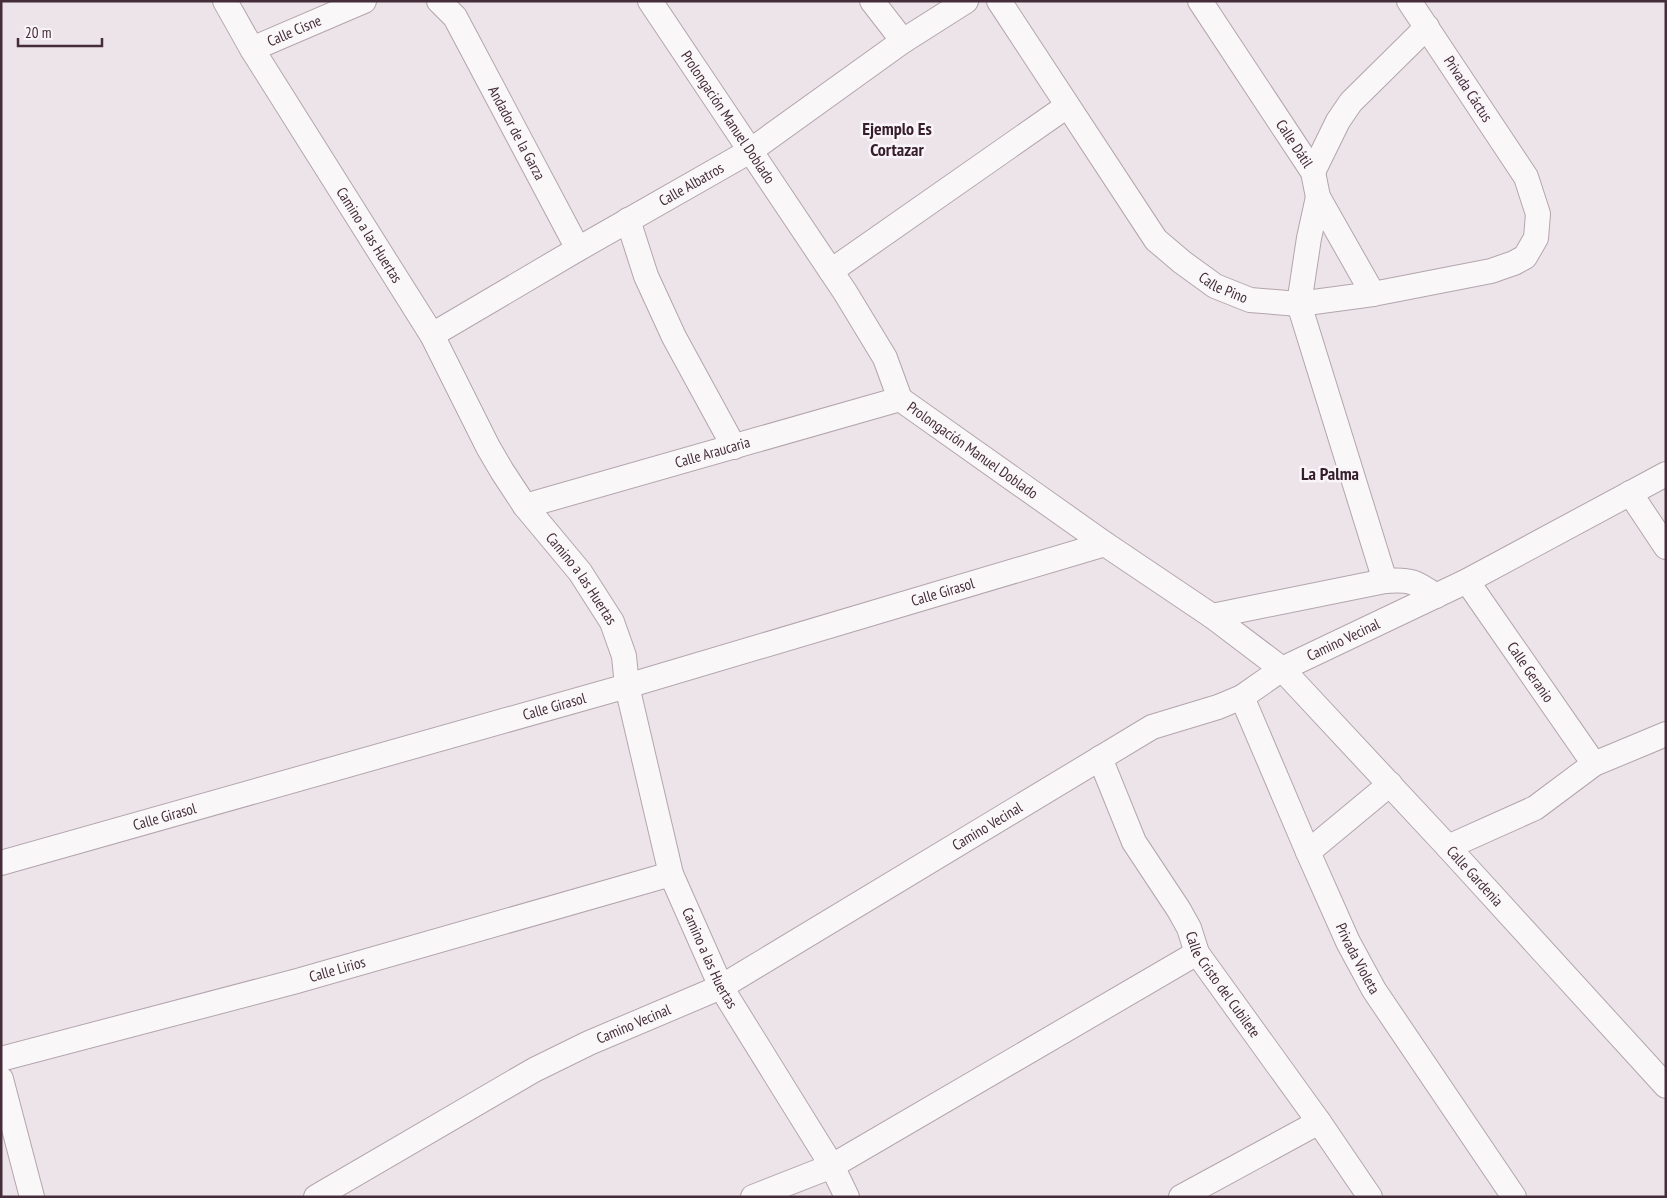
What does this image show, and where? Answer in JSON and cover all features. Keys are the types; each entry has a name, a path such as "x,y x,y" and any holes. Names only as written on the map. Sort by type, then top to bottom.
{"street":[{"name":"Camino a las Huertas","path":"225,1 252,49 432,335 488,447 525,506 580,572 612,622 624,656 627,686 671,874 721,987 832,1166 847,1197"},
{"name":"Calle Cisne","path":"252,49 364,1"},
{"name":"Prolongación Manuel Doblado","path":"650,1 831,270 885,358 900,399 1105,544 1212,616 1282,669"},
{"path":"872,1 903,42"},
{"name":"Calle Albatros","path":"432,335 750,151 903,42 966,1"},
{"name":"Calle Pino","path":"999,1 1156,240 1182,262 1215,286 1250,300 1299,304 1374,294"},
{"name":"Calle Dátil","path":"1200,1 1313,172 1318,197 1374,294"},
{"name":"Privada Cáctus","path":"1374,294 1491,272 1514,264 1524,257 1536,238 1538,214 1526,177 1409,1"},
{"name":"Andador de la Garza","path":"451,7 578,249"},
{"path":"1313,172 1338,121 1352,102 1427,27"},
{"path":"831,270 1067,106"},
{"path":"1318,197 1309,238 1299,304 1385,581"},
{"path":"628,220 646,276 674,337 734,447"},
{"name":"Calle Araucaria","path":"525,506 900,399"},
{"name":"Camino Vecinal","path":"316,1197 534,1070 589,1042 721,987 1152,727 1218,707 1242,697 1282,669 1436,596 1666,474"},
{"path":"1630,493 1666,547"},
{"name":"Calle Girasol","path":"1,863 627,686 1105,544"},
{"path":"1212,616 1403,579 1417,583 1436,596"},
{"name":"Calle Geranio","path":"1467,580 1594,764"},
{"name":"Calle Gardenia","path":"1282,669 1390,784 1666,1086"},
{"name":"Privada Violeta","path":"1242,697 1348,942 1374,990 1514,1197"},
{"path":"1448,847 1535,808 1594,764 1666,734"},
{"name":"Calle Cristo del Cubilete","path":"1100,758 1134,842 1179,910 1189,928 1196,953 1319,1122 1370,1197"},
{"path":"1308,852 1390,784"},
{"name":"Calle Lirios","path":"1,1059 297,981 671,874"},
{"path":"753,1197 832,1166 1196,953"},
{"path":"1,1079 32,1197"},
{"path":"1181,1197 1319,1122"}],"district":[{"name":"Ejemplo Es Cortazar","path":"897,139"},
{"name":"La Palma","path":"1330,474"}]}
